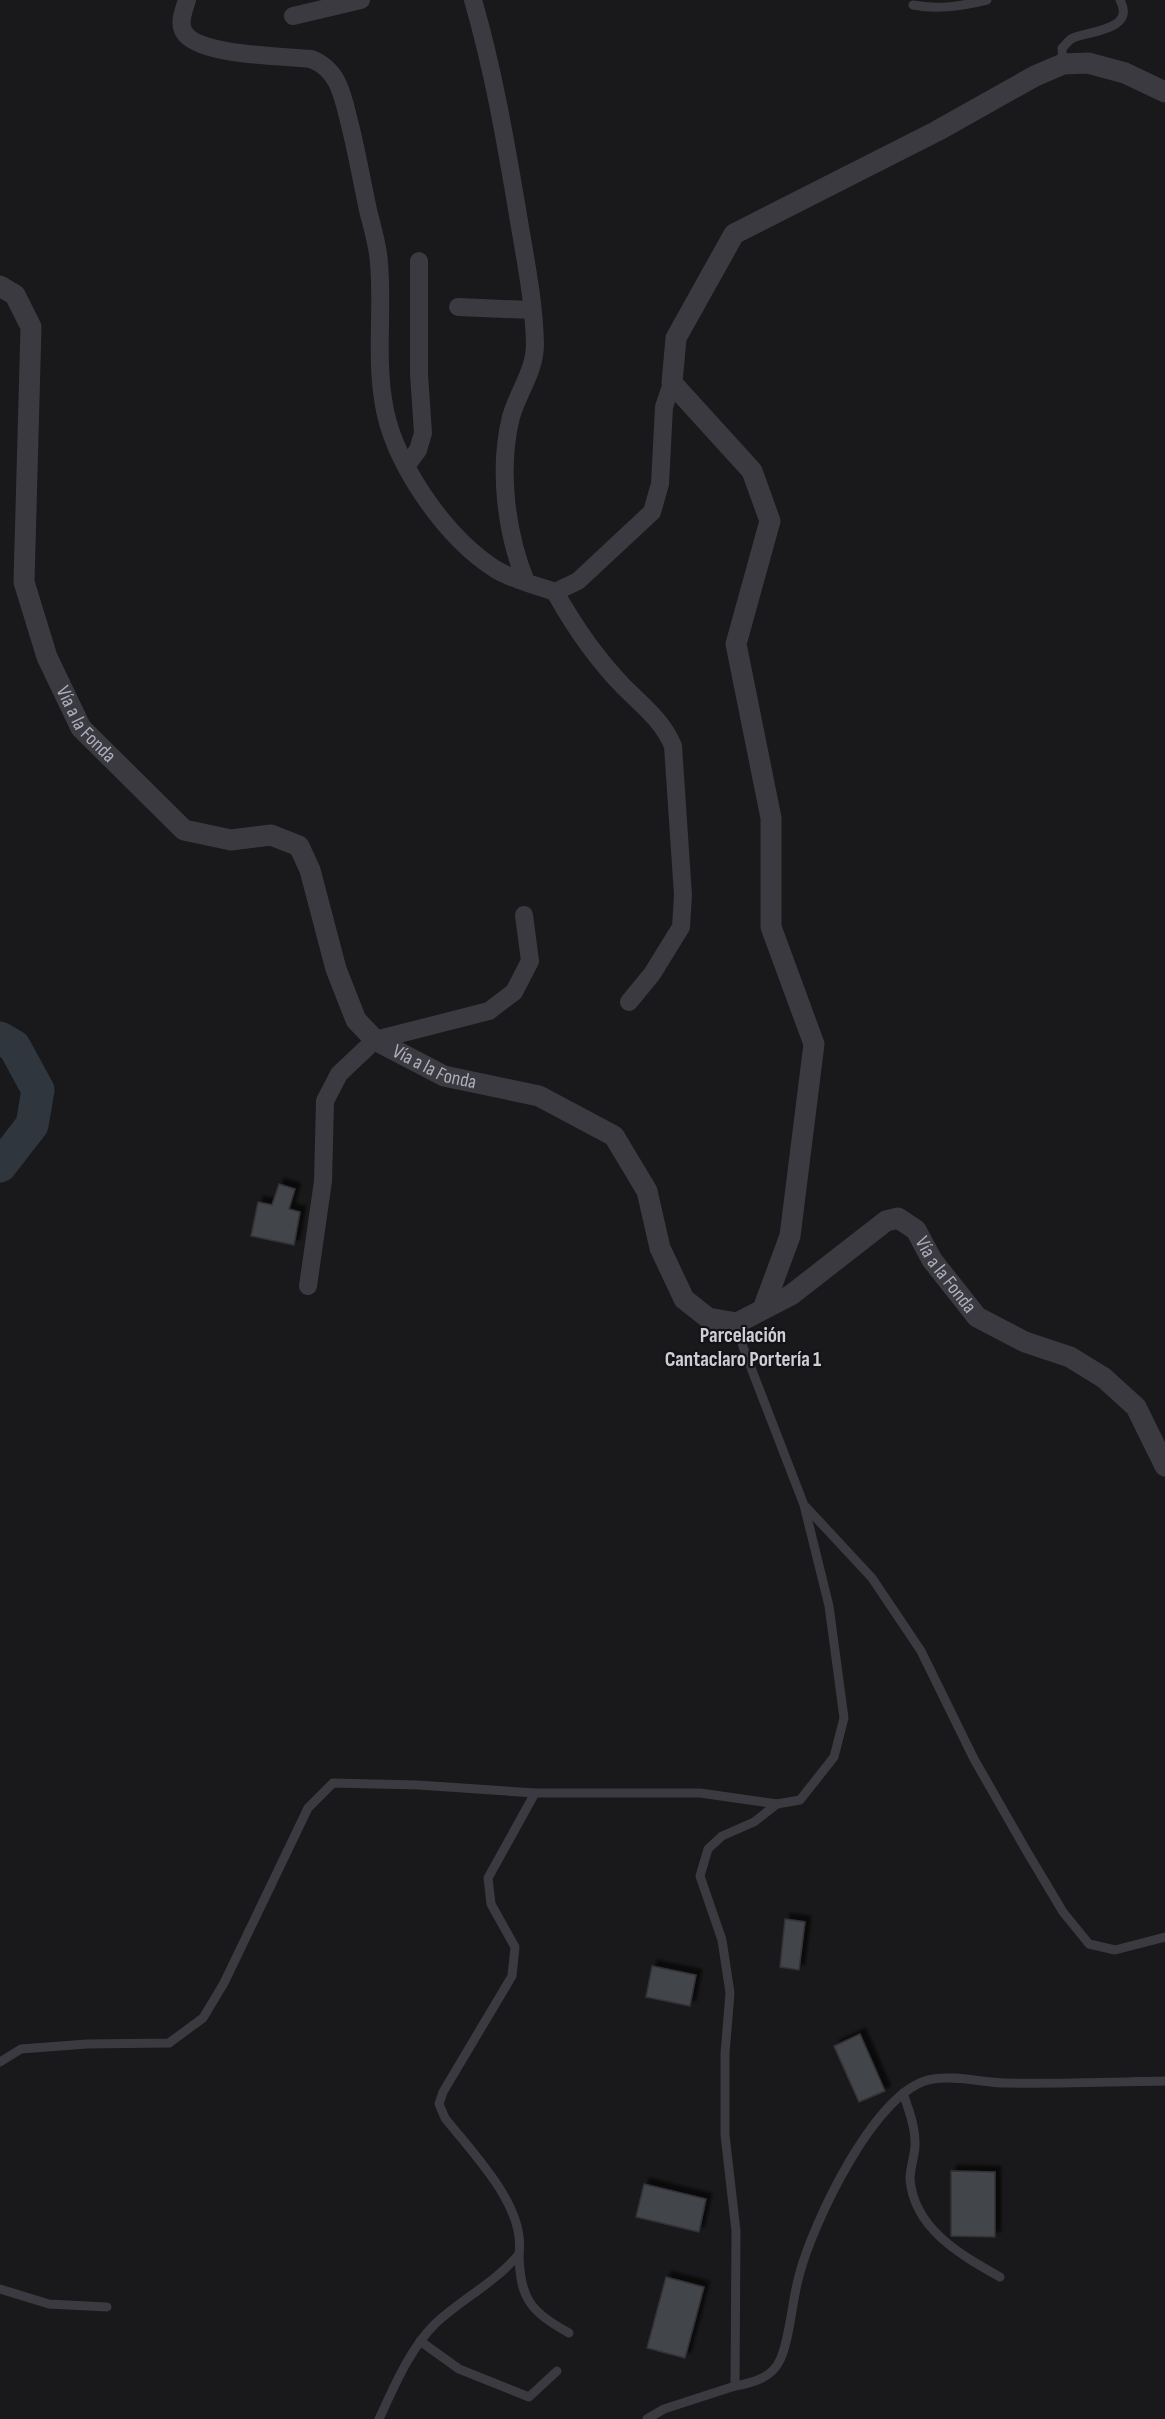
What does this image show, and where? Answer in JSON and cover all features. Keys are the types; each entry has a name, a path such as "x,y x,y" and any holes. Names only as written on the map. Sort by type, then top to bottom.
{"street":[{"path":"187,0 182,18 183,32 195,43 219,50 311,59 324,64 333,73 342,96 356,153 379,261 382,317 379,360 383,400 392,439 406,466 442,519 467,545 496,569 555,592 579,634 623,685 666,729 674,746 684,895 681,927 652,974 629,1002"},
{"path":"293,16 361,0"},
{"path":"473,0 498,95 529,278 535,345 532,366 518,395 511,418 506,454 507,506 516,558 526,582"},
{"path":"555,592 578,581 652,512 660,484 664,407 672,383 676,338 734,234 937,131 1035,76 1063,64 1088,63 1125,73 1165,92"},
{"path":"406,466 418,450 423,433 419,375 419,261"},
{"name":"Vía a la Fonda","path":"1,286 15,295 31,327 24,582 47,657 81,728 184,830 231,840 271,836 299,846 310,870 336,969 356,1020 375,1040 444,1076 539,1096 614,1136 647,1191 660,1248 684,1299 708,1318 737,1323 791,1295 886,1221 898,1218 916,1230 932,1260 977,1317 1024,1342 1070,1357 1104,1378 1136,1407 1165,1466"},
{"path":"458,307 531,310"},
{"path":"672,383 752,471 770,521 736,644 771,818 771,927 814,1044 790,1236 763,1309"},
{"path":"308,1286 323,1181 326,1101 339,1074 375,1040 489,1011 514,992 530,961 524,915"}],"lane":[{"path":"913,6 958,7 987,0"},
{"path":"1063,64 1062,48 1070,39 1114,26 1121,20 1124,10 1120,0"},
{"path":"0,2062 21,2049 87,2044 170,2043 203,2018 224,1983 308,1808 333,1783 418,1785 535,1793 700,1793 777,1804 800,1800 834,1757 844,1718 829,1606 804,1506 742,1347 737,1323"},
{"path":"804,1506 872,1578 921,1651 974,1759 1020,1840 1063,1912 1089,1944 1115,1950 1165,1937"},
{"path":"535,1793 489,1878 491,1904 515,1947 512,1976 443,2092 440,2104 445,2118 515,2214 520,2233 521,2283 525,2298 555,2325 569,2333"},
{"path":"735,2386 736,2231 725,2135 725,2053 730,1993 722,1940 700,1876 708,1849 722,1836 754,1822 777,1804"},
{"path":"648,2419 664,2409 764,2378 780,2361 799,2275 818,2220 854,2154 884,2113 903,2093 933,2079 1004,2083 1165,2081"},
{"path":"903,2093 911,2117 915,2146 910,2177 914,2204 954,2250 1000,2277"},
{"path":"379,2419 420,2341 437,2323 495,2277 519,2254"},
{"path":"0,2289 49,2304 107,2307"},
{"path":"420,2341 459,2369 529,2397 556,2371"}],"building":[{"path":"279,1184 295,1189 289,1209 300,1212 294,1245 251,1236 258,1202 272,1205"},
{"path":"785,1919 805,1922 799,1970 780,1967"},
{"path":"652,1966 696,1975 690,2006 646,1997"},
{"path":"860,2034 885,2091 859,2102 834,2046"},
{"path":"951,2171 995,2172 995,2237 951,2236"},
{"path":"644,2184 706,2199 699,2232 636,2217"},
{"path":"666,2277 704,2287 685,2358 647,2348"}],"waterway":[{"path":"0,1038 14,1046 38,1090 32,1125 0,1166"}],"district":[{"name":"Parcelación Cantaclaro Portería 1","path":"743,1347"}]}
